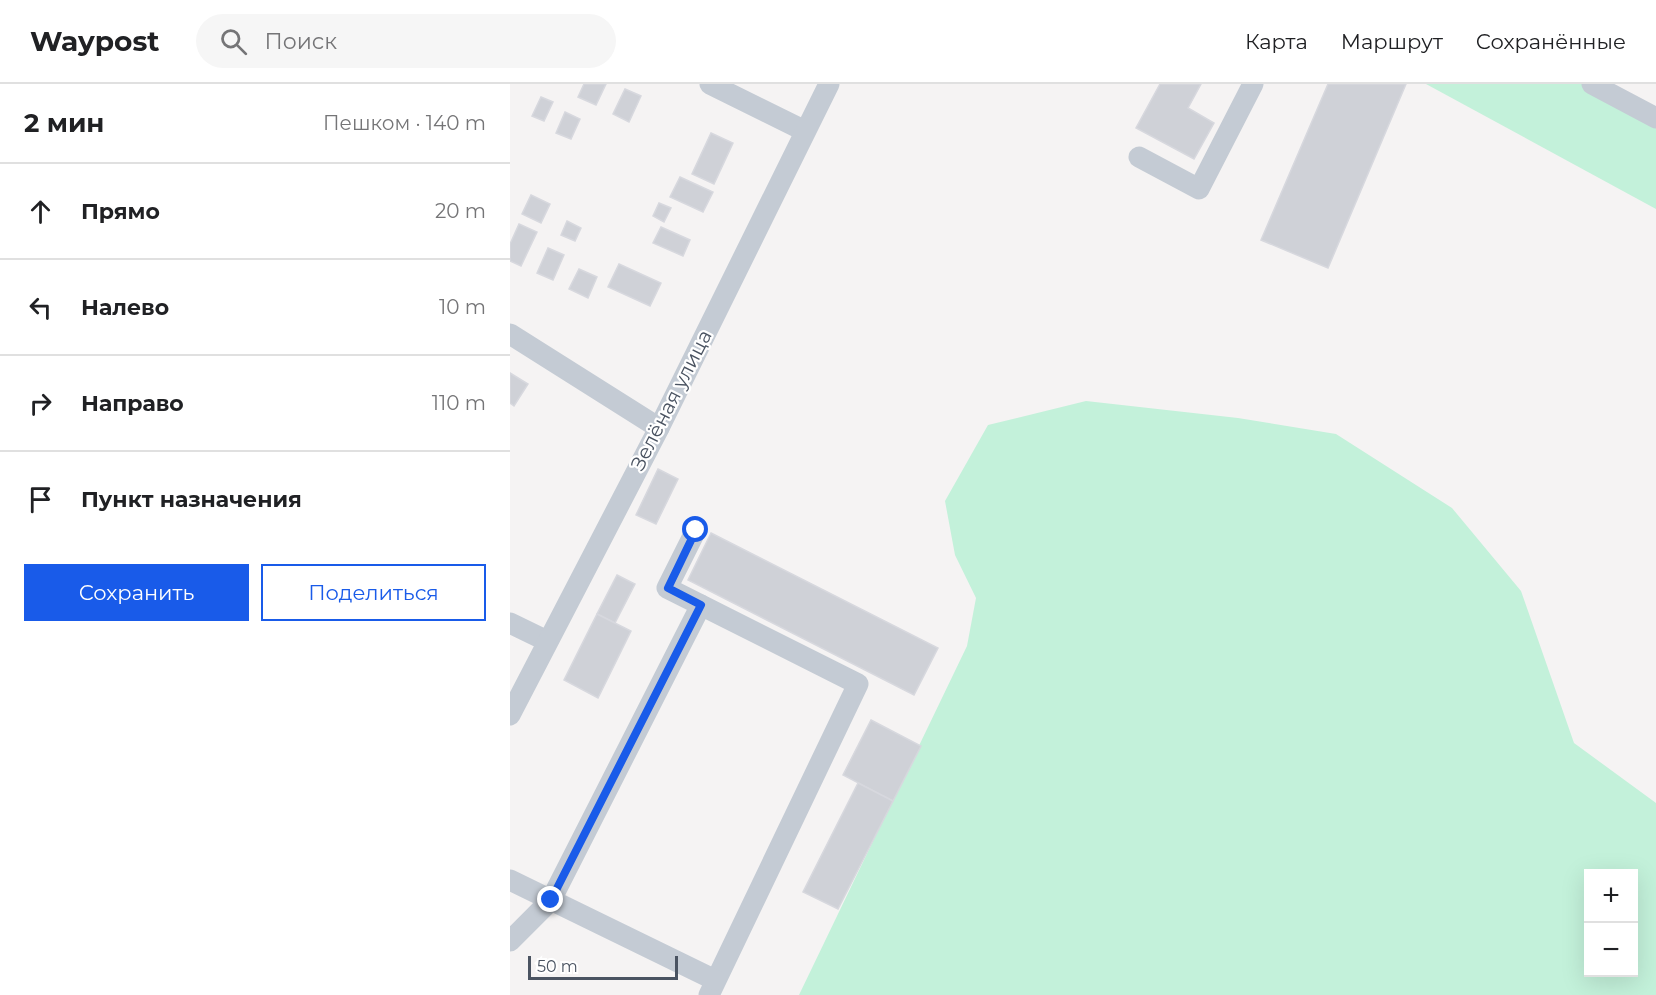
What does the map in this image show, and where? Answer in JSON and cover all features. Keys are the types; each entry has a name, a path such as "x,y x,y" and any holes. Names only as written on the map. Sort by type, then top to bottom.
{"street":[{"path":"710,84 805,130"},
{"name":"Зелёная улица","path":"510,715 659,428 829,84"},
{"path":"1139,158 1199,189 1253,84"},
{"path":"1592,84 1656,118"},
{"path":"510,334 659,428"},
{"path":"510,880 712,988 858,684 668,588 696,530"},
{"path":"510,941 551,900 701,605"},
{"path":"510,623 547,641"}],"green space":[{"path":"1426,84 1590,84 1656,120 1656,209"},
{"path":"1086,401 1238,418 1336,434 1452,508 1521,591 1574,743 1656,803 1656,995 799,995 967,646 976,598 955,555 945,501 988,425"}],"building":[{"path":"584,84 606,84 596,105 578,97"},
{"path":"1160,84 1201,84 1188,108 1214,123 1194,159 1136,128"},
{"path":"1328,84 1406,84 1328,268 1261,240"},
{"path":"625,89 641,96 629,122 613,114"},
{"path":"541,97 553,102 544,121 532,116"},
{"path":"565,112 580,119 571,139 556,133"},
{"path":"711,133 733,143 714,184 692,174"},
{"path":"680,177 713,192 703,212 670,197"},
{"path":"531,195 550,204 541,223 522,214"},
{"path":"659,203 671,208 664,222 653,216"},
{"path":"567,221 581,228 575,241 561,235"},
{"path":"519,224 537,232 521,266 510,261 510,244"},
{"path":"661,227 690,240 683,256 653,243"},
{"path":"548,248 564,255 553,280 537,273"},
{"path":"619,264 661,283 650,306 608,287"},
{"path":"579,269 597,277 588,298 569,289"},
{"path":"510,373 528,384 514,406 510,403"},
{"path":"658,469 678,479 656,524 636,515"},
{"path":"711,533 938,648 914,695 688,580"},
{"path":"617,575 635,584 615,623 597,614"},
{"path":"597,614 631,631 598,698 564,680"},
{"path":"871,720 921,746 893,801 843,775"},
{"path":"858,783 893,801 838,909 803,892"}],"route":[{"path":"551,900 701,605 668,588 696,530"}]}
